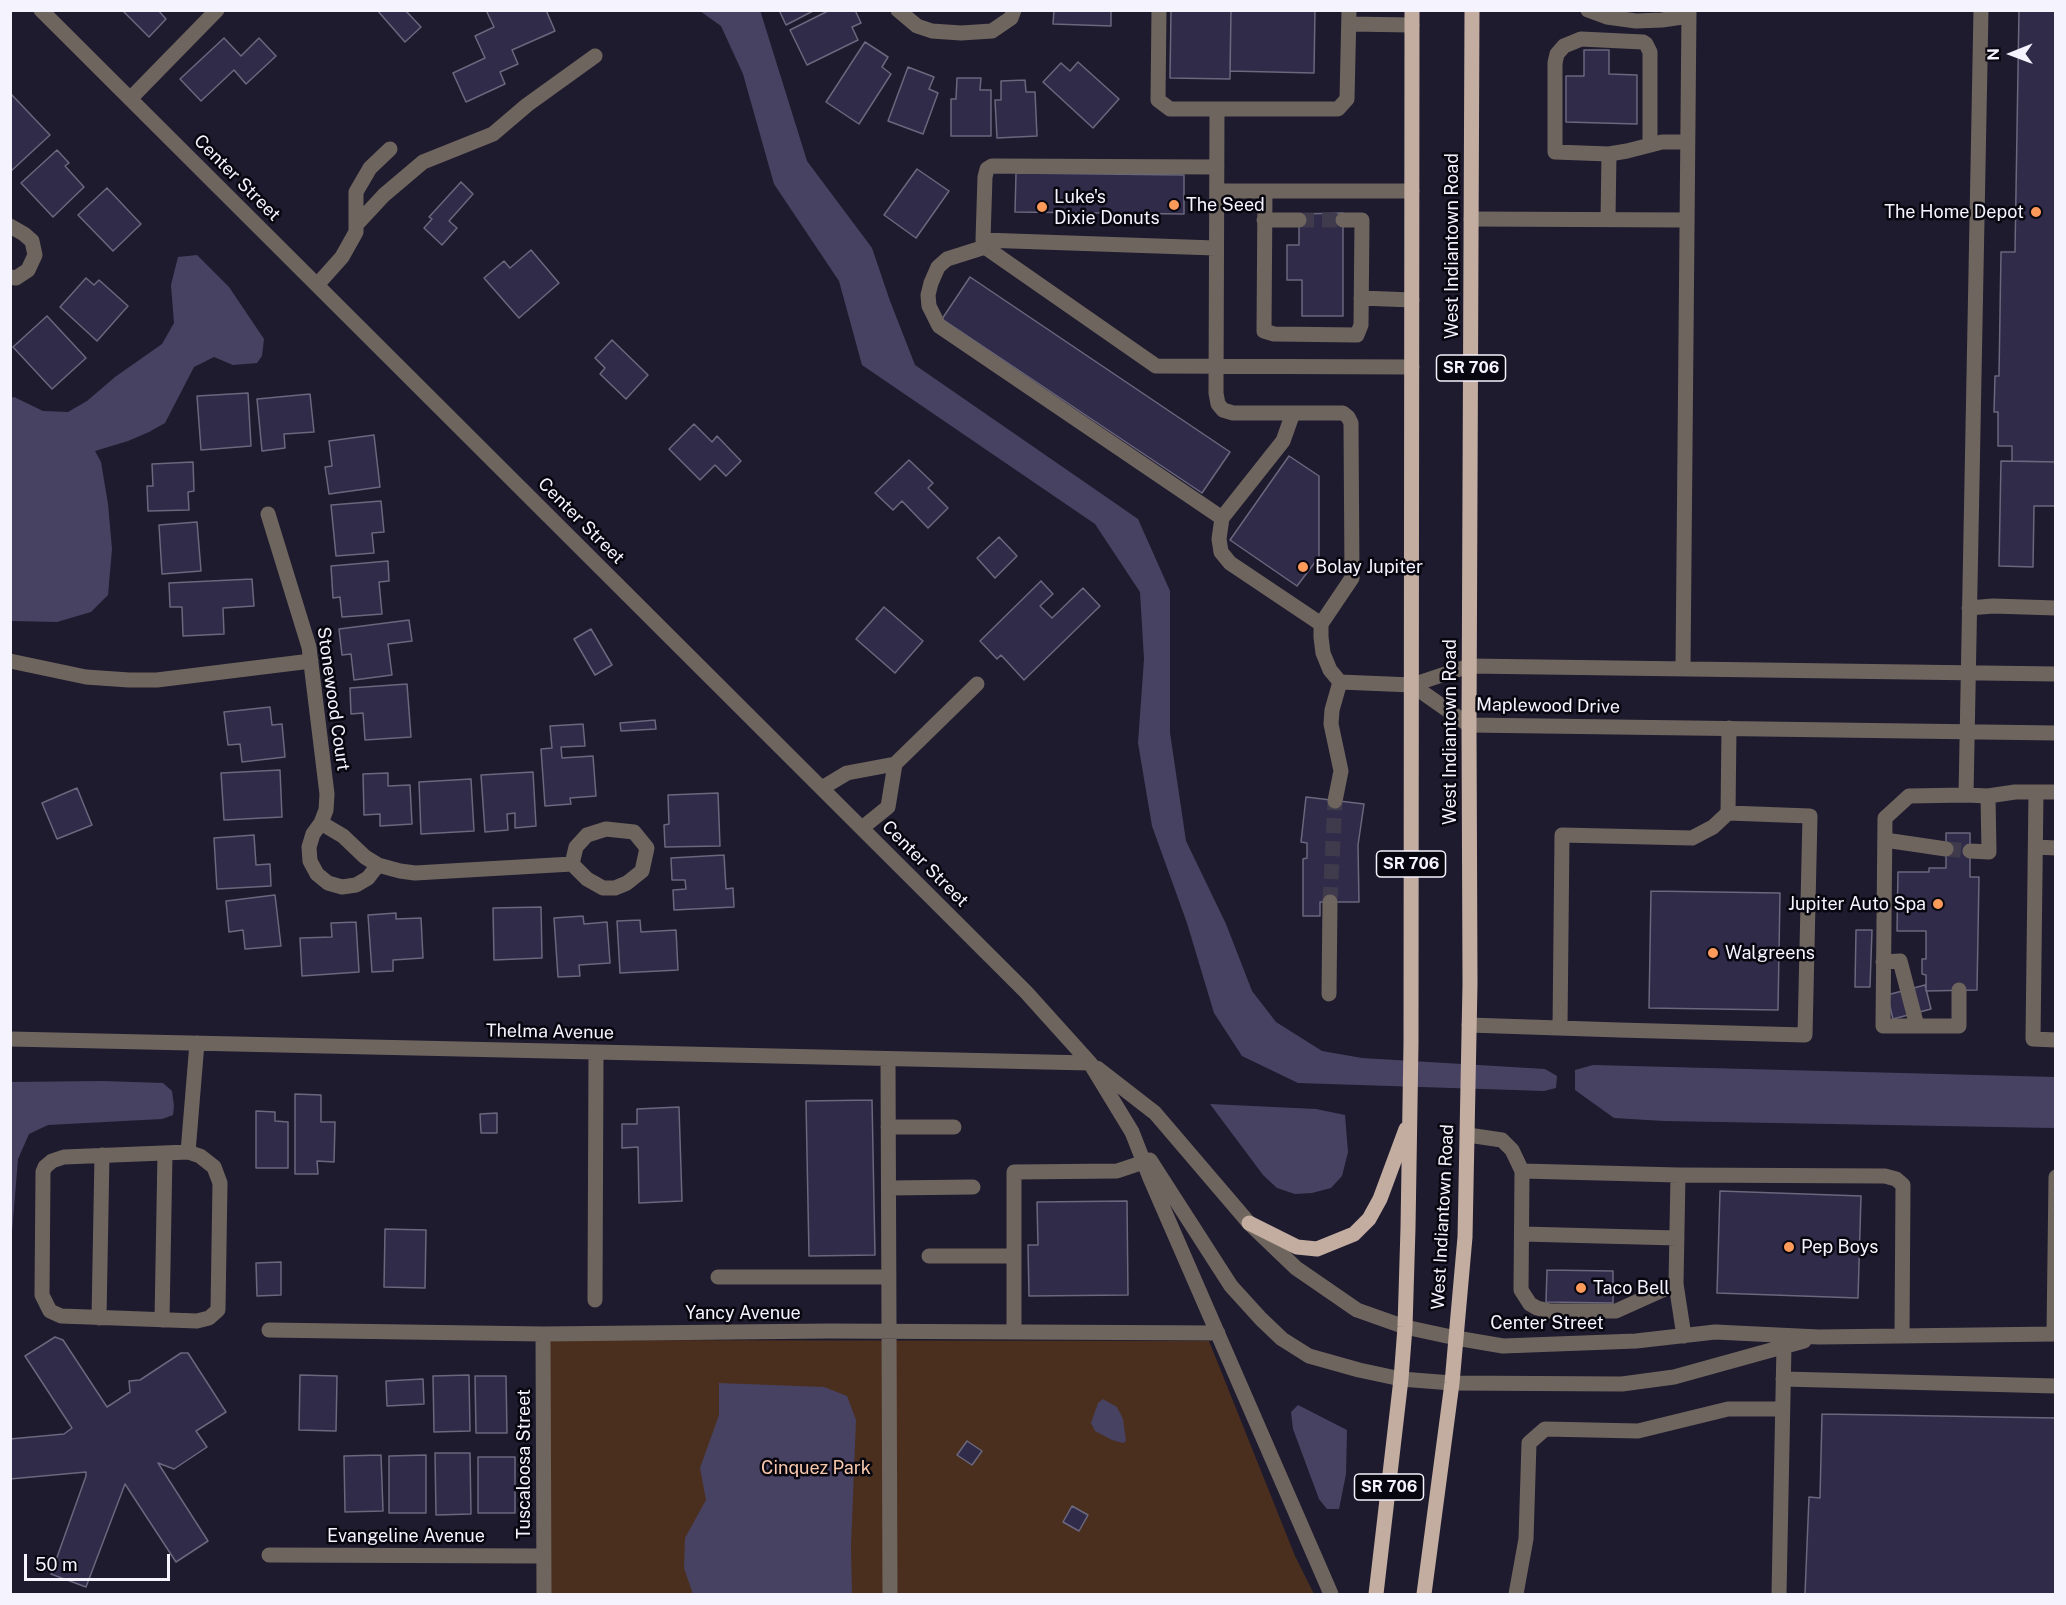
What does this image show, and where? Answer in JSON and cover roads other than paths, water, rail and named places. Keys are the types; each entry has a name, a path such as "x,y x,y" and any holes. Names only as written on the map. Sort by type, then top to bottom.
{"main road":[{"name":"West Indiantown Road","path":"1424,1594 1452,1383 1465,1237 1469,1045 1472,10"},
{"name":"West Indiantown Road","path":"1376,1594 1405,1327 1411,1043 1412,18"},
{"path":"1249,1223 1297,1247 1317,1249 1354,1234 1369,1219 1380,1198 1409,1120"}],"street":[{"name":"Center Street","path":"41,10 1026,992 1090,1063 1155,1113 1249,1223 1296,1268 1357,1310 1405,1327 1503,1346 1636,1341 1715,1332 1819,1336 2055,1334"},
{"path":"130,99 217,10"},
{"path":"898,10 917,26 932,31 961,33 992,31 1011,18 1014,10"},
{"path":"1160,10 1158,100 1170,109 1338,109 1347,99 1349,17 1412,18"},
{"path":"1588,10 1607,17 1636,21 1662,20 1689,13 1683,668"},
{"path":"1636,21 1648,10"},
{"path":"1966,795 1981,10"},
{"path":"1650,145 1650,52 1648,46 1643,42 1581,39 1564,46 1556,58 1555,152 1609,154 1650,145 1662,142 1688,142"},
{"path":"358,223 384,195 423,162 493,134 527,105 595,56"},
{"path":"1217,109 1215,248 1218,404 1223,410 1233,413 1342,413 1351,423 1352,578 1321,624 1323,653 1330,670 1340,682 1412,685 1469,666 2055,674"},
{"path":"317,285 342,257 356,232 358,223 356,192 370,168 390,149"},
{"path":"1608,219 1609,154"},
{"path":"984,244 985,177 987,169 992,166 1217,167"},
{"path":"1217,191 1412,191"},
{"path":"1264,191 1264,331 1274,334 1357,335 1361,325 1362,220 1343,220"},
{"path":"1471,219 1687,220"},
{"path":"1264,220 1299,220"},
{"path":"10,226 32,241 35,255 28,270 16,278 10,277"},
{"path":"984,244 1156,366 1412,368"},
{"path":"1215,248 984,244 947,259 938,267 928,295 929,306 939,326 1222,518"},
{"path":"1361,298 1412,300"},
{"path":"1293,413 1283,441 1222,518 1219,539 1221,552 1230,563 1321,624"},
{"name":"Stonewood Court","path":"268,514 306,633 311,661 327,794 326,810 309,847 310,861 317,874 328,883 342,887 356,885 368,878 378,865"},
{"path":"1969,608 1994,606 2055,608"},
{"path":"10,661 86,677 129,680 157,680 311,661"},
{"path":"1335,801 1341,771 1331,724 1332,710 1340,682"},
{"path":"822,788 847,773 895,764 976,684"},
{"name":"Maplewood Drive","path":"1412,685 1469,725 2055,733"},
{"path":"1728,813 1729,728"},
{"path":"862,828 888,807 895,764"},
{"path":"1959,990 1959,1026 1883,1026 1885,818 1909,796 1988,796 2015,792 2055,792"},
{"path":"2037,792 2033,1040 2055,1040"},
{"path":"1970,851 1989,852 1988,796"},
{"path":"1469,1025 1560,1028 1805,1035 1810,816 1728,813 1713,827 1692,838 1562,835 1560,1028"},
{"path":"321,823 343,836 365,857 378,865 400,872 572,864 587,879 603,888 615,888 627,883 642,871 647,848 634,832 606,829 587,835 576,847 572,864"},
{"path":"1885,840 1946,849"},
{"path":"2036,847 2055,848"},
{"path":"1329,994 1330,902"},
{"path":"1883,962 1900,961 1917,1026"},
{"name":"Thelma Avenue","path":"10,1039 1090,1063"},
{"path":"188,1152 197,1043"},
{"path":"595,1300 596,1053"},
{"path":"888,1059 890,1594"},
{"name":"Center Street","path":"1090,1063 1231,1286 1282,1339 1310,1356 1401,1379 1452,1383 1622,1384 1674,1377 1819,1336"},
{"path":"888,1127 954,1127"},
{"name":"Center Street","path":"1132,1132 1331,1594"},
{"path":"1468,1135 1502,1140 1512,1149 1522,1171 1521,1290 1524,1297 1537,1308 1550,1311 1616,1311 1676,1284"},
{"path":"188,1152 200,1156 214,1167 220,1183 218,1310 209,1318 197,1321 61,1316 50,1311 42,1295 43,1172 45,1167 64,1156 165,1153 188,1152"},
{"path":"162,1320 165,1153"},
{"path":"99,1318 102,1155"},
{"path":"1014,1332 1014,1172 1117,1171 1144,1162"},
{"path":"1522,1171 1678,1175 1885,1176 1896,1179 1903,1185 1902,1336"},
{"path":"1678,1175 1676,1284 1684,1336"},
{"path":"2055,1177 2055,1334"},
{"path":"889,1188 973,1187"},
{"path":"1522,1234 1677,1238"},
{"path":"929,1256 1014,1256"},
{"path":"718,1277 890,1277"},
{"name":"Yancy Avenue","path":"269,1330 543,1334 1218,1333"},
{"name":"Tuscaloosa Street","path":"543,1334 544,1594"},
{"path":"1779,1594 1784,1346"},
{"path":"1783,1379 2055,1386"},
{"path":"1516,1594 1526,1539 1529,1443 1545,1429 1638,1431 1728,1409 1782,1409"},
{"name":"Evangeline Avenue","path":"269,1555 544,1556"}],"tunnel":[{"path":"1299,220 1343,220"},
{"path":"1330,902 1335,801"},
{"path":"1946,849 1970,851"}],"place":[{"name":"The Seed","path":"1174,205"},
{"name":"Luke's Dixie Donuts","path":"1042,207"},
{"name":"The Home Depot","path":"2036,212"},
{"name":"Bolay Jupiter","path":"1303,567"},
{"name":"Jupiter Auto Spa","path":"1938,904"},
{"name":"Walgreens","path":"1713,953"},
{"name":"Pep Boys","path":"1789,1247"},
{"name":"Taco Bell","path":"1581,1288"}],"park label":[{"name":"Cinquez Park","path":"816,1468"}]}
